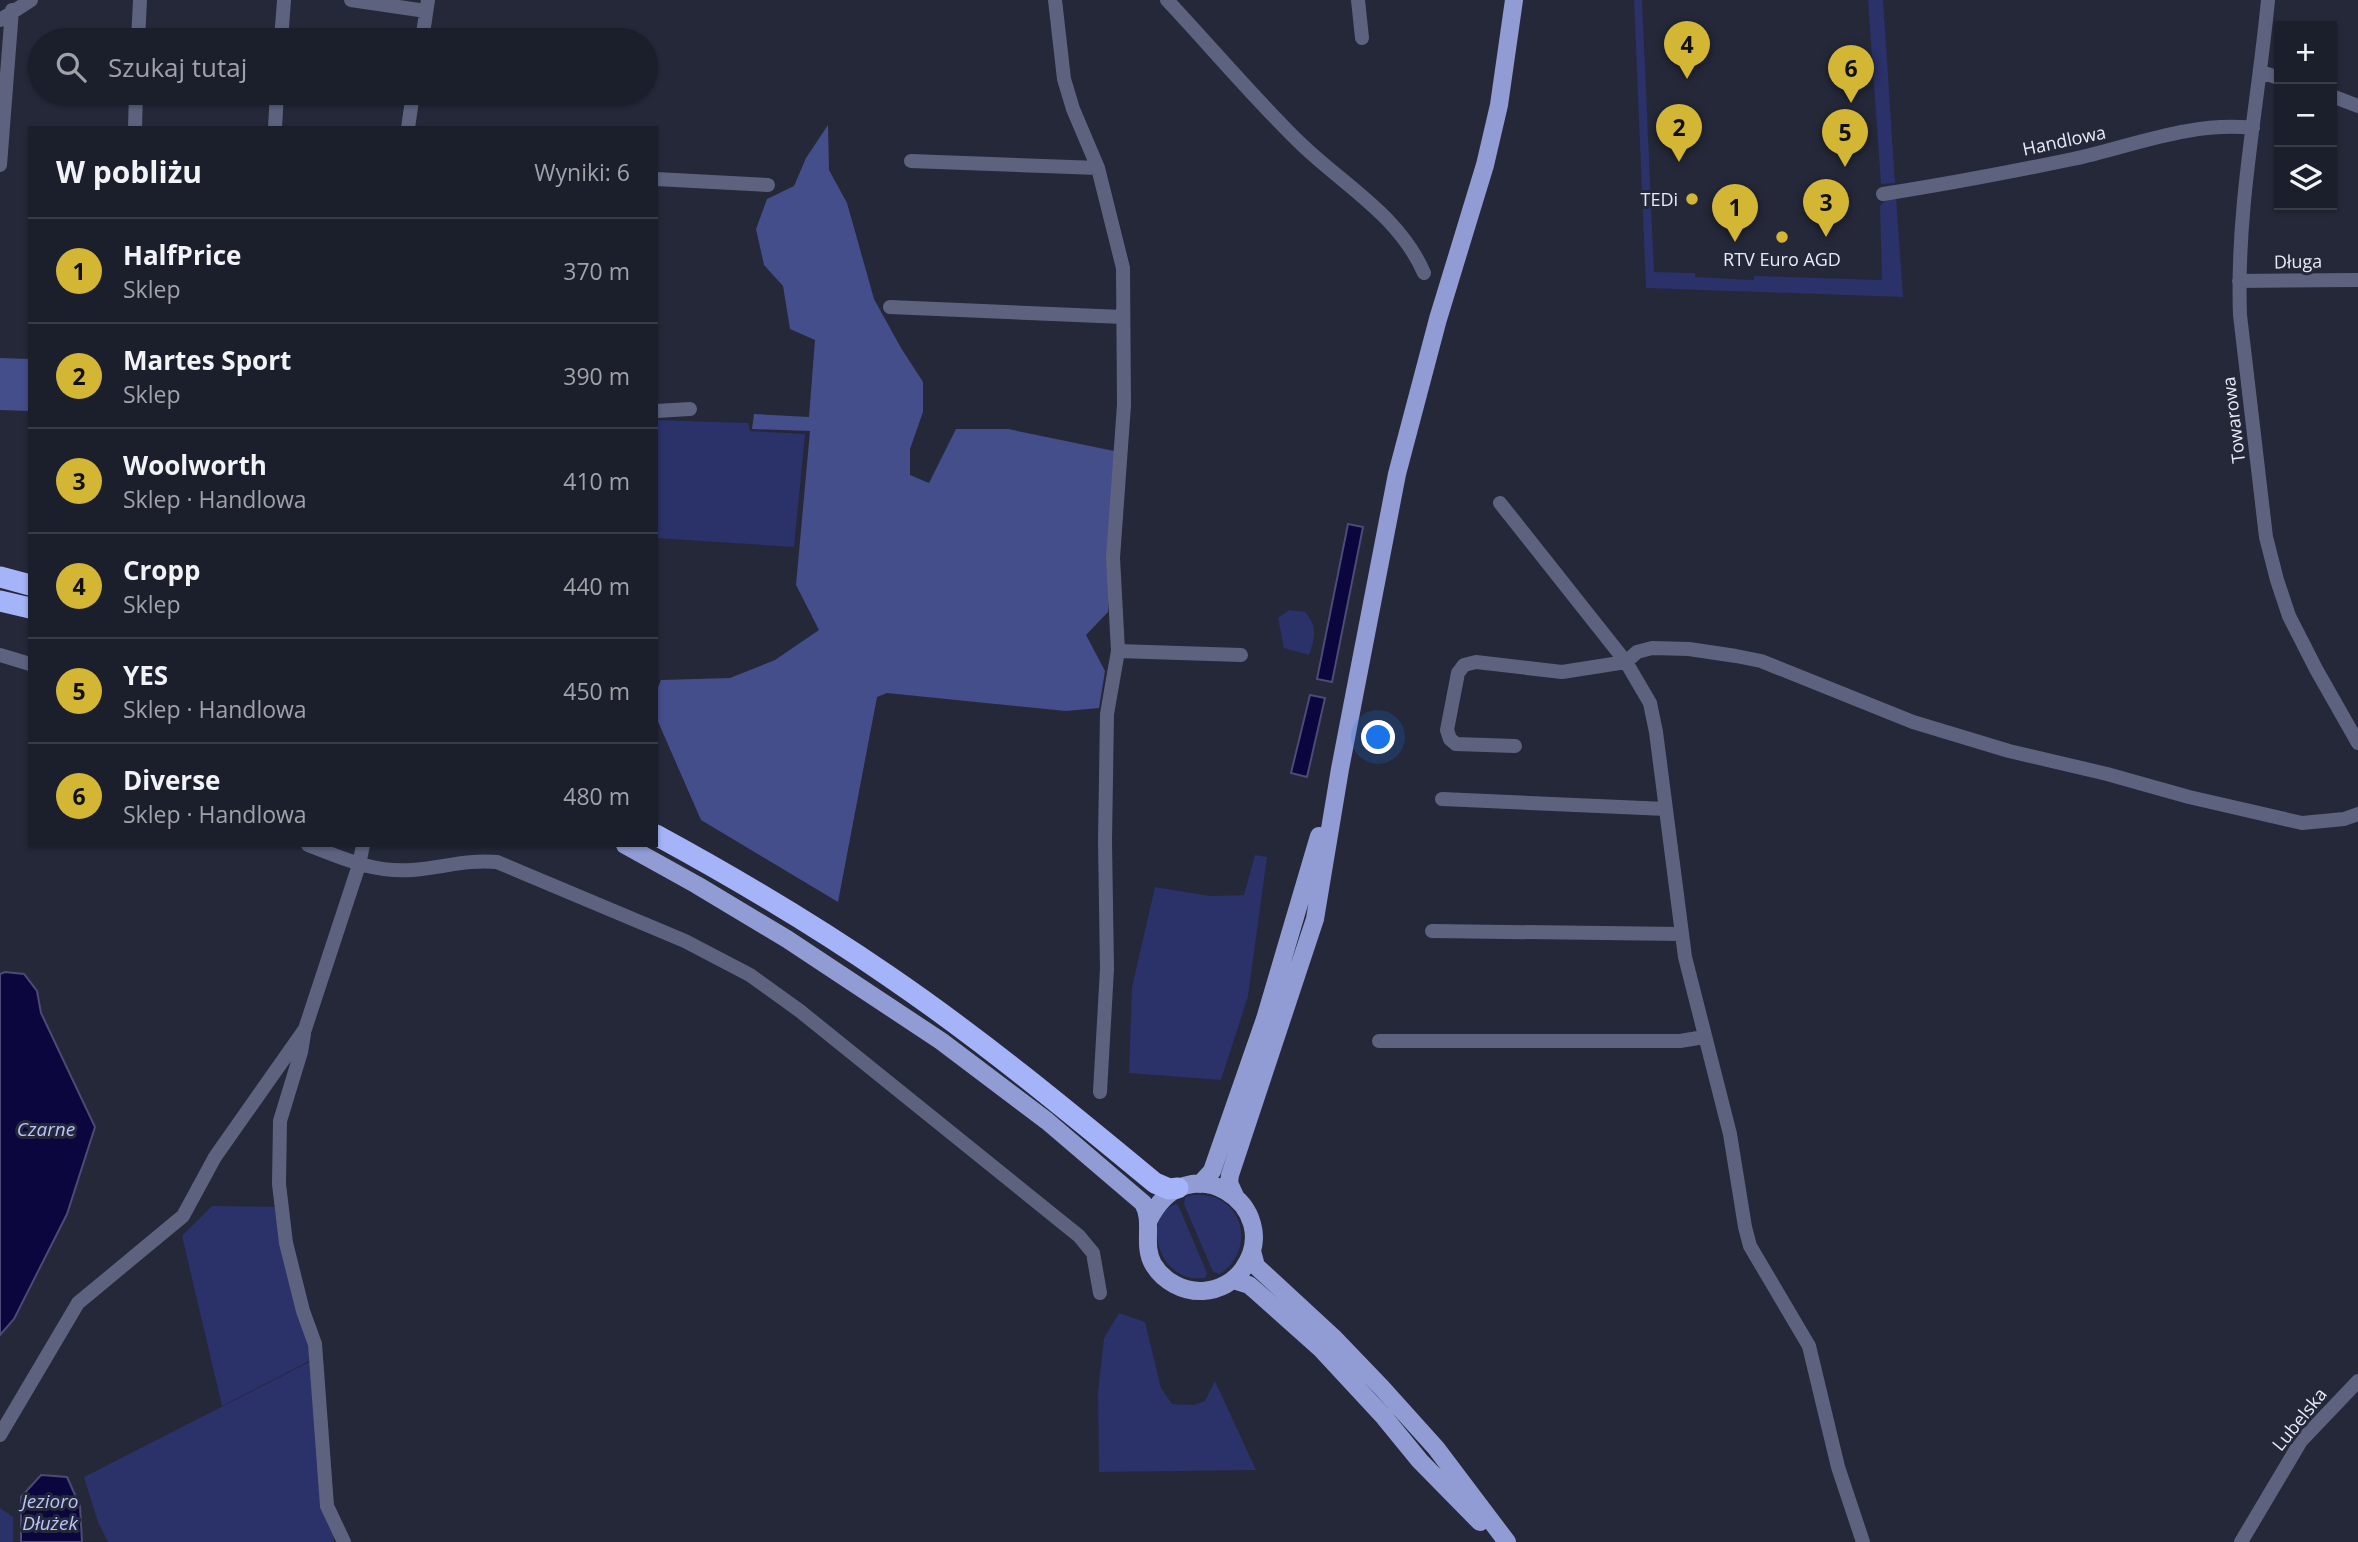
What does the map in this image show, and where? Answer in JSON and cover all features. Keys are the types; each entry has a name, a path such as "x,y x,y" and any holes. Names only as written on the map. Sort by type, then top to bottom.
{"highway":[{"path":"0,577 28,584"},
{"path":"0,601 28,608"},
{"path":"658,836 801,919 887,975 1018,1071 1156,1183 1169,1189 1178,1188"}],"main road":[{"path":"629,847 787,939 941,1041 1047,1121 1138,1197 1146,1208 1146,1237 1153,1265 1174,1285 1202,1291 1217,1289 1233,1280 1241,1272 1252,1251 1254,1236 1245,1208 1229,1183 1315,919 1340,769 1397,474 1438,318 1488,153 1499,105 1514,0"},
{"path":"1200,1184 1212,1171 1251,1061 1340,769"},
{"path":"1148,1222 1163,1198 1178,1188 1200,1184 1224,1189 1235,1196"},
{"path":"1252,1251 1256,1266 1333,1337 1436,1448 1507,1542"},
{"path":"1233,1280 1249,1285 1320,1348 1384,1417 1420,1461 1500,1542"}],"street":[{"path":"0,20 31,0"},
{"path":"139,28 140,0"},
{"path":"282,28 284,0"},
{"path":"351,0 427,6 424,28"},
{"path":"1055,0 1065,79 1073,108 1098,168 1123,268 1124,405 1113,558 1118,651 1107,714 1107,969 1100,1092"},
{"path":"1167,0 1299,143 1390,221 1410,245 1424,273"},
{"path":"1358,0 1362,38"},
{"name":"Towarowa","path":"2268,0 2241,226 2239,281 2266,537 2289,616 2358,743"},
{"path":"0,165 12,10"},
{"path":"2261,72 2274,76"},
{"path":"2337,98 2358,106"},
{"path":"135,126 136,105"},
{"path":"275,126 276,105"},
{"path":"408,126 411,105"},
{"name":"Handlowa","path":"1883,194 2062,161 2218,126 2253,128"},
{"path":"911,161 1098,168"},
{"path":"658,179 768,185"},
{"name":"Długa","path":"2239,281 2358,280"},
{"path":"890,307 1123,317"},
{"path":"658,411 690,409"},
{"path":"1500,503 1626,662 1650,704 1685,957 1730,1134 1745,1227 1750,1246 1809,1346 1838,1467 1863,1542"},
{"path":"1516,746 1456,744 1450,739 1447,730 1458,673 1464,664 1476,662 1562,672 1626,662 1637,652 1652,648 1689,649 1768,663 1913,722 2009,751 2189,797 2302,823 2344,819 2358,814"},
{"path":"1118,651 1241,654"},
{"path":"0,655 28,663"},
{"path":"1442,799 1666,809"},
{"path":"313,847 375,868 412,870 466,861 497,862 672,935 727,962 800,1011 1071,1229 1093,1253 1100,1293"},
{"path":"344,1542 327,1506 315,1344 303,1311 286,1243 279,1184 280,1121 301,1052 305,1029 363,847"},
{"path":"1432,931 1682,934"},
{"path":"0,1435 78,1303 183,1216 215,1157 305,1029"},
{"path":"1379,1041 1680,1041 1704,1037"},
{"name":"Lubelska","path":"2241,1542 2301,1441 2358,1381"}],"shaded area":[{"path":"1634,0 1642,0 1654,272 1695,273 1695,277 1754,280 1754,276 1882,280 1880,206 1885,200 1896,197 1903,297 1646,288"},
{"path":"1868,0 1883,0 1895,183 1881,184"},
{"path":"828,125 829,170 847,203 874,299 923,382 923,412 910,449 910,475 929,483 956,429 1008,429 1119,452 1108,612 1086,635 1105,671 1099,708 1066,711 887,693 877,697 838,902 701,820 658,722 658,688 661,680 730,678 775,660 819,630 796,585 810,431 752,429 754,414 809,417 815,340 790,329 783,286 764,265 756,229 767,199 794,186 806,158"},
{"path":"0,358 28,359 28,411 0,410"},
{"path":"658,420 748,423 750,431 805,434 794,547 658,538"},
{"path":"1289,610 1305,612 1312,623 1314,638 1309,655 1284,648 1278,618"},
{"path":"1255,855 1267,857 1248,996 1221,1080 1129,1073 1132,987 1155,887 1210,896 1244,895"},
{"path":"1210,1196 1223,1201 1233,1211 1239,1223 1239,1250 1232,1263 1220,1274 1213,1272 1184,1204 1185,1197"},
{"path":"1176,1204 1207,1273 1205,1278 1189,1277 1176,1271 1159,1248 1159,1222 1165,1211"},
{"path":"212,1206 288,1207 292,1237 321,1355 222,1406 182,1236"},
{"path":"1119,1313 1145,1322 1161,1388 1172,1404 1194,1405 1205,1401 1215,1381 1256,1470 1099,1472 1098,1392 1104,1338"},
{"path":"321,1356 334,1542 108,1542 98,1522 84,1477"},
{"path":"0,1508 13,1517 13,1542 0,1542"}],"water":[{"path":"1348,524 1363,527 1332,682 1317,679"},
{"path":"1310,695 1325,698 1307,777 1291,773"},
{"name":"Czarne","path":"0,974 24,974 37,991 41,1013 95,1127 67,1214 14,1319 0,1335"},
{"name":"Jezioro Dłużek","path":"41,1475 67,1477 80,1506 82,1542 21,1542 21,1497"}],"place":[{"name":"Cropp","path":"1687,79"},
{"name":"Diverse","path":"1851,103"},
{"name":"Martes Sport","path":"1679,162"},
{"name":"YES","path":"1845,167"},
{"name":"TEDi","path":"1692,199"},
{"name":"RTV Euro AGD","path":"1782,237"},
{"name":"Woolworth","path":"1826,237"},
{"name":"HalfPrice","path":"1735,242"}]}
